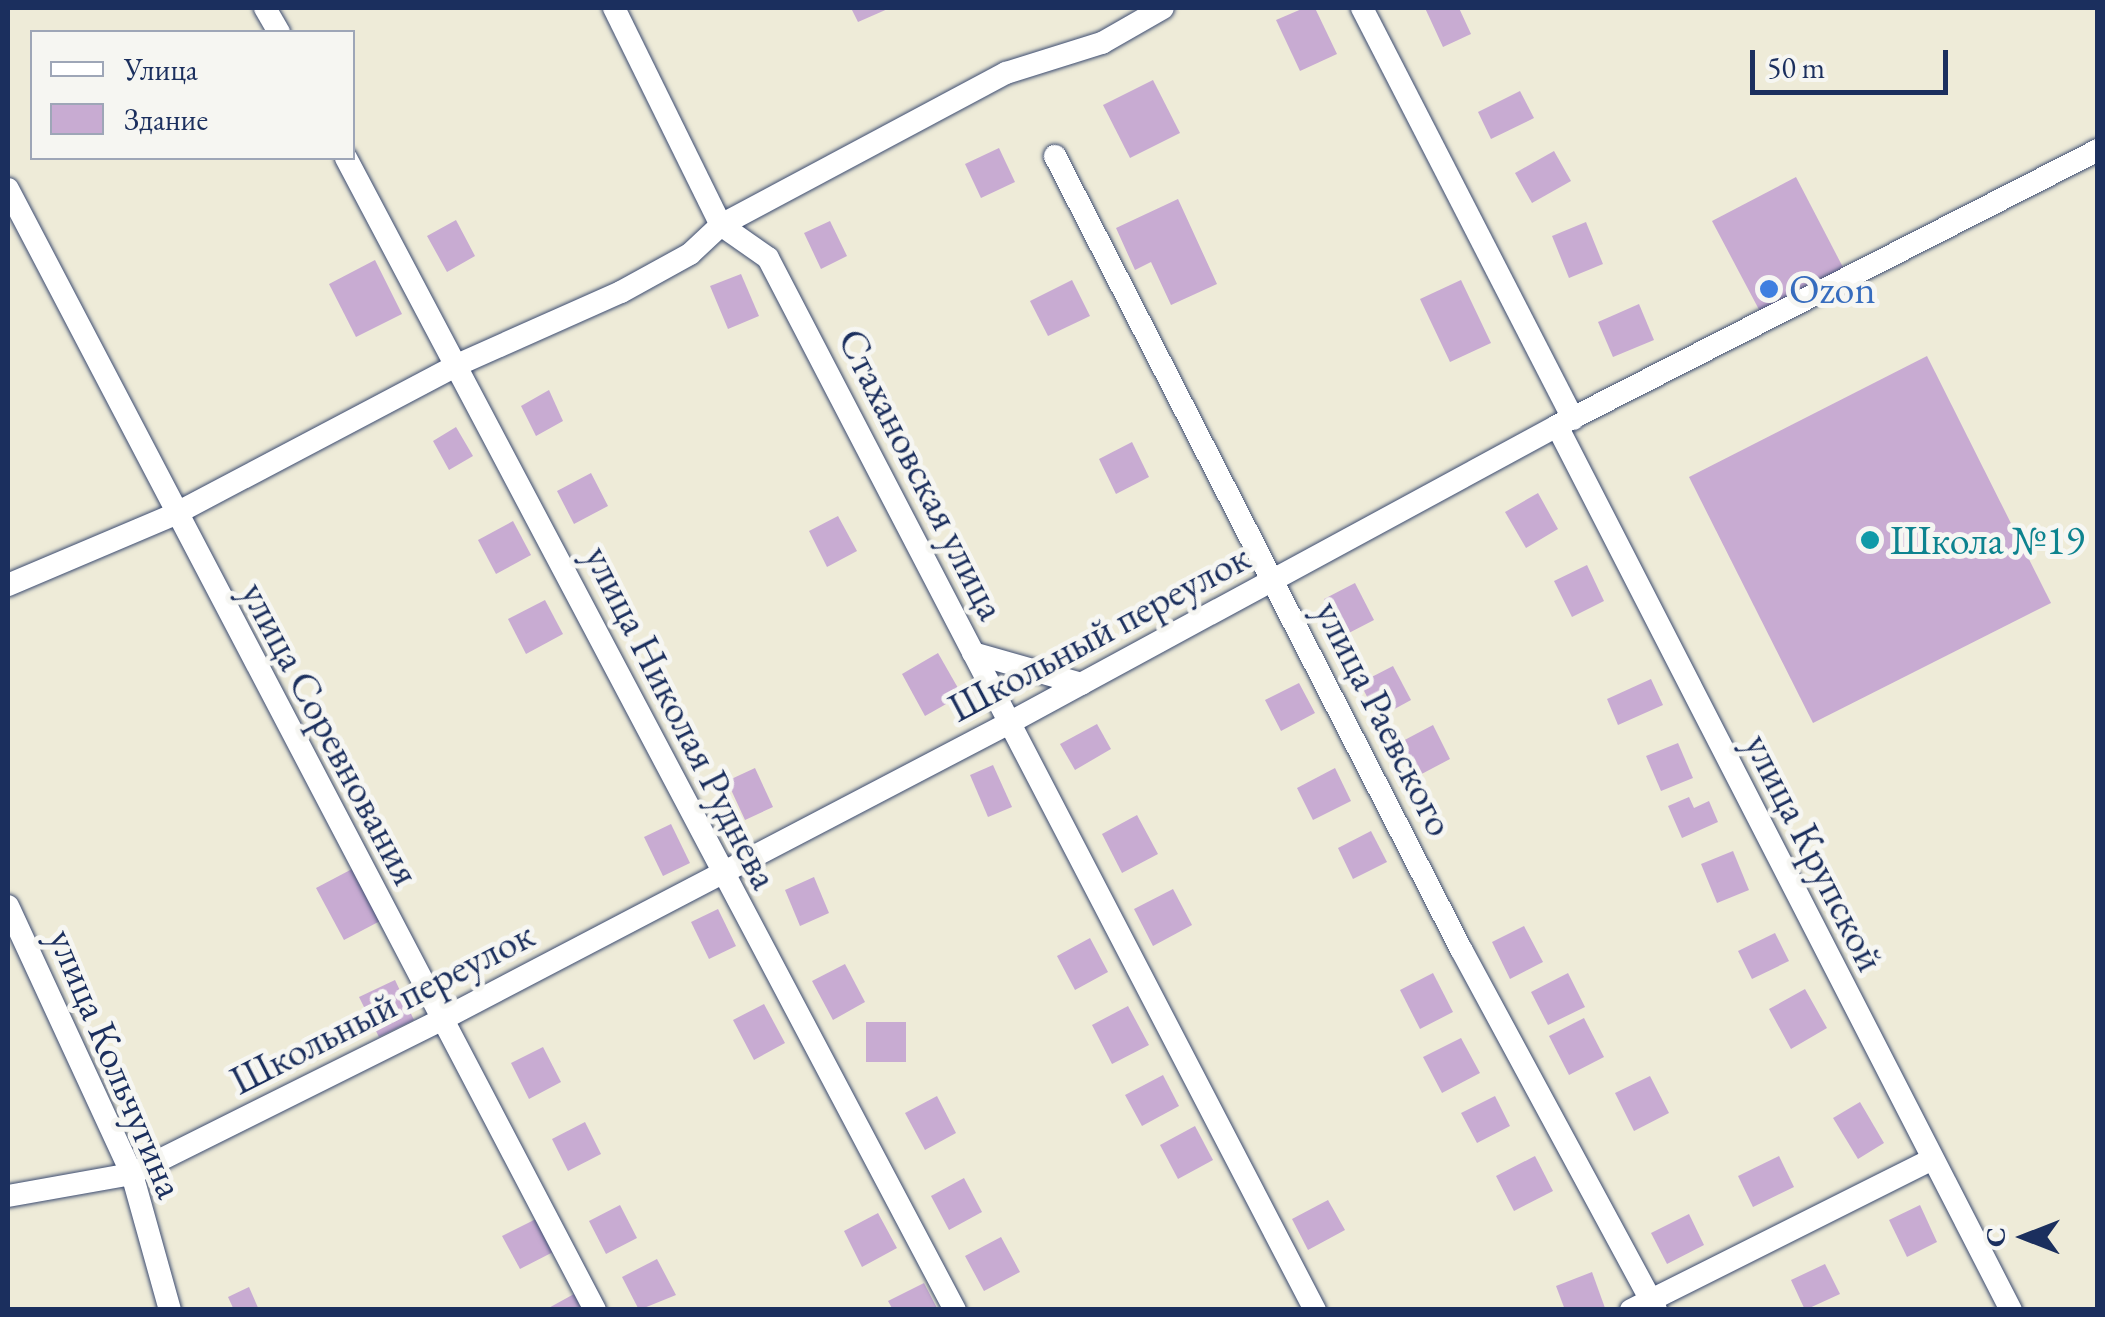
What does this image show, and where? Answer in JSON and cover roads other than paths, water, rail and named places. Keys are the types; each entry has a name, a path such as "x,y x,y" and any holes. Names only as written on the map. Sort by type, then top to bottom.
{"street":[{"path":"266,8 278,30"},
{"name":"Стахановская улица","path":"614,8 721,224 768,258 1315,1310"},
{"path":"8,585 173,515 457,365 621,292 690,254 721,224 1006,72 1102,44 1163,8"},
{"name":"улица Крупской","path":"1362,8 1484,240 1565,422 1930,1160 2011,1310"},
{"name":"Школьный переулок","path":"8,1196 132,1174 441,1020 1010,724 1565,422 2098,150"},
{"name":"улица Раевского","path":"1055,156 1646,1306"},
{"name":"улица Николая Руднева","path":"347,160 721,876 955,1310"},
{"name":"улица Соревнования","path":"8,189 173,515 595,1310"},
{"path":"973,652 1082,684"},
{"name":"улица Кольчугина","path":"8,906 132,1174 170,1310"},
{"path":"1646,1306 1930,1160"}],"place":[{"name":"Ozon","path":"1769,289"},
{"name":"Школа №19","path":"1870,540"}]}
